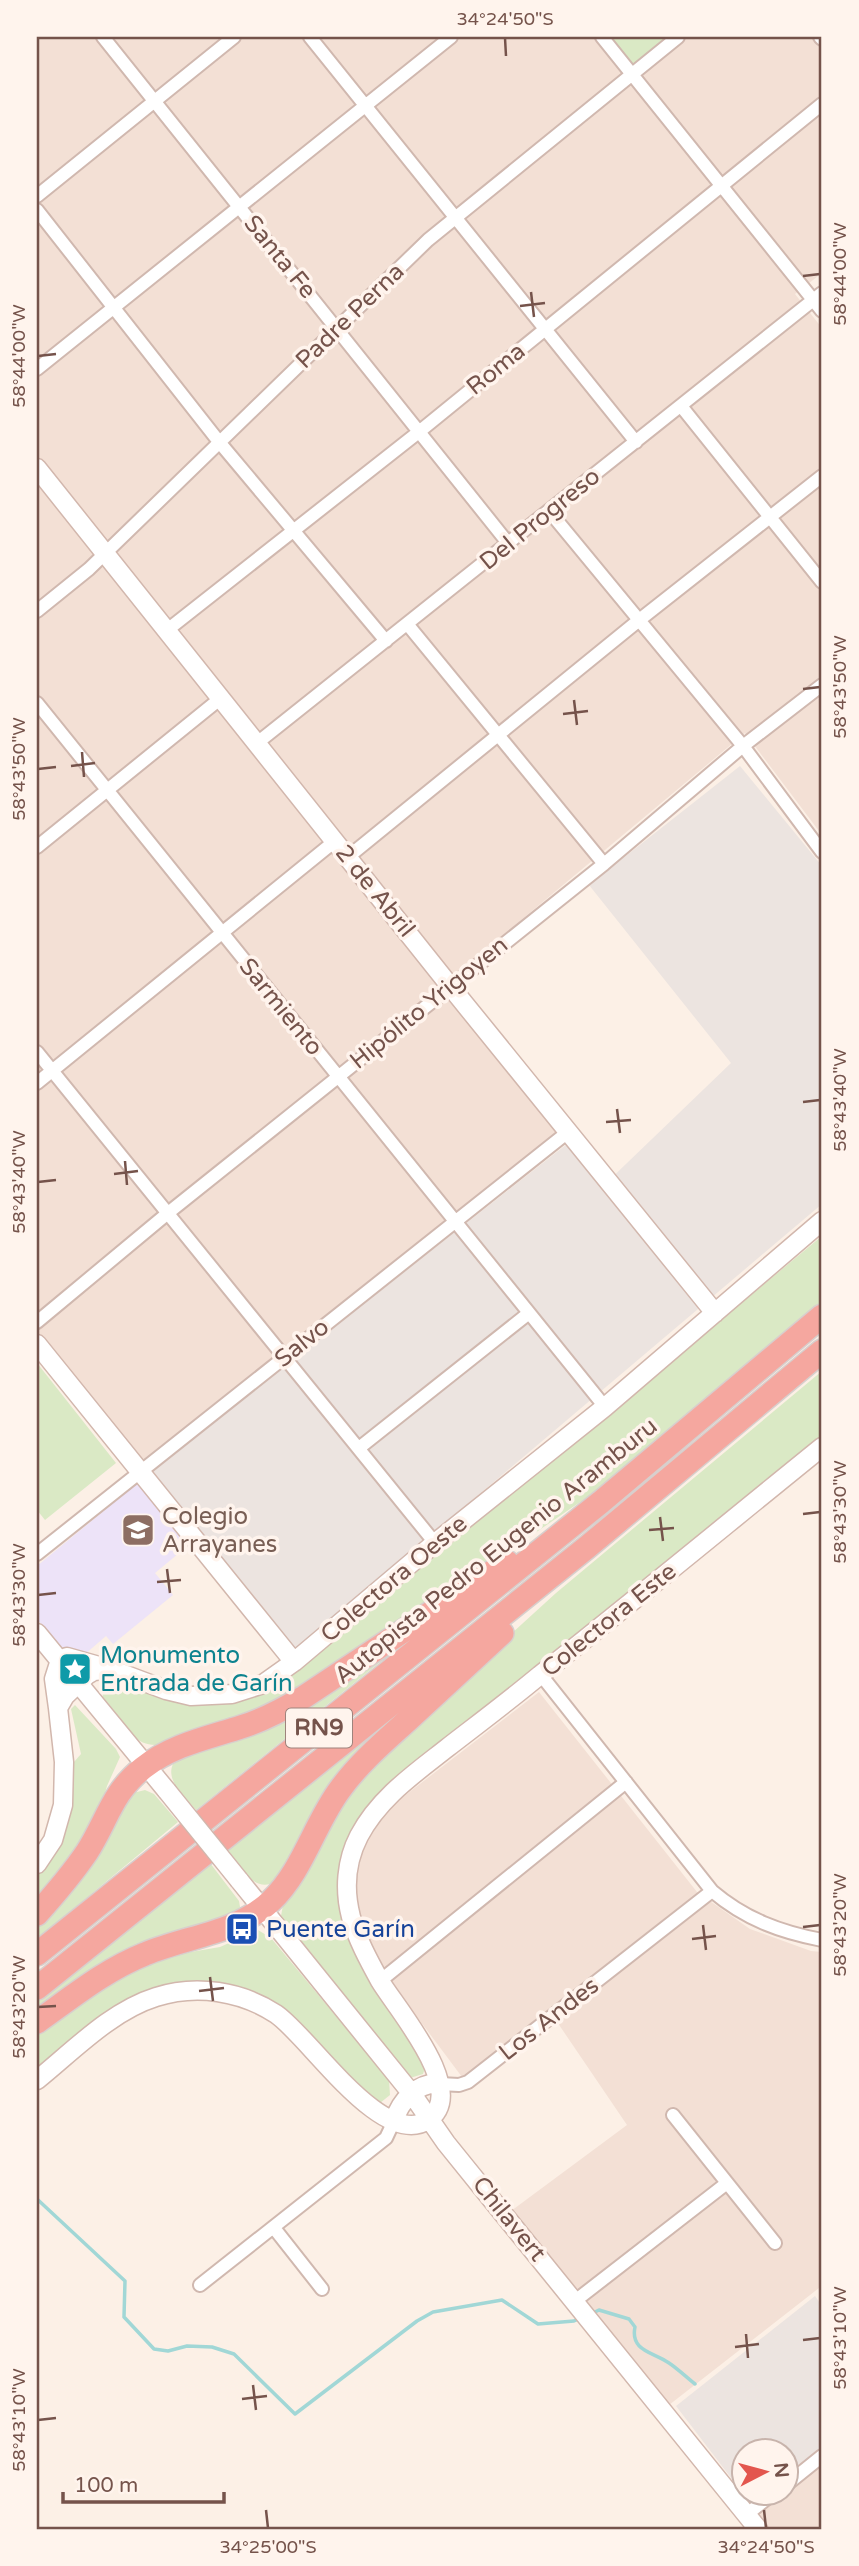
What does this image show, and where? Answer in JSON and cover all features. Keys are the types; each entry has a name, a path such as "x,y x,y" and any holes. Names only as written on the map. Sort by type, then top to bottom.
{"highway":[{"name":"Autopista Pedro Eugenio Aramburu","path":"37,1954 601,1502 822,1316"},
{"name":"RN9","path":"37,1988 586,1548 822,1351"},
{"path":"37,1914 83,1858 111,1803 125,1784 144,1766 183,1745 243,1727 304,1697 601,1502"},
{"path":"37,2022 121,1965 166,1946 246,1920 273,1899 291,1874 323,1815 364,1760 509,1626 586,1548"}],"street":[{"name":"Santa Fe","path":"103,37 508,543"},
{"path":"37,196 234,37"},
{"path":"310,37 636,442"},
{"path":"37,369 451,37"},
{"path":"601,37 722,186 818,297 822,311"},
{"name":"Padre Perna","path":"37,611 89,569 455,218 677,37"},
{"name":"Roma","path":"166,631 420,431 822,104"},
{"path":"37,210 220,443 386,641"},
{"name":"Del Progreso","path":"257,743 818,297"},
{"path":"681,406 822,582"},
{"name":"2 de Abril","path":"37,468 715,1313"},
{"path":"348,858 638,621 822,476"},
{"path":"549,511 743,746 822,852"},
{"path":"408,625 604,864"},
{"name":"Hipólito Yrigoyen","path":"37,1322 168,1213 604,864 743,746 822,685"},
{"path":"37,847 221,698"},
{"name":"Sarmiento","path":"37,703 605,1407"},
{"path":"37,1083 335,841"},
{"path":"37,1052 435,1544"},
{"name":"Salvo","path":"37,1554 568,1132"},
{"name":"Colectora Oeste","path":"60,1660 67,1657 191,1696 232,1694 263,1684 294,1662 605,1407 822,1221"},
{"path":"359,1448 529,1312"},
{"path":"37,1344 294,1662"},
{"name":"Colectora Este","path":"440,2084 423,2043 380,1980 360,1943 352,1918 348,1898 351,1853 370,1816 393,1791 822,1448"},
{"path":"37,1633 261,1909"},
{"path":"37,1864 53,1840 62,1805 64,1762 54,1679 60,1660"},
{"path":"58,1708 65,1696 94,1671 110,1670"},
{"path":"541,1675 712,1891 729,1906 766,1926 822,1940"},
{"path":"380,1980 626,1782"},
{"name":"Los Andes","path":"440,2084 459,2085 468,2082 712,1891"},
{"name":"Chilavert","path":"261,1909 412,2094 429,2119 752,2522"},
{"path":"37,2080 130,2007 175,1992 198,1990 249,2000 279,2016 295,2029 359,2100 394,2120 408,2124 429,2119 437,2110 441,2099 440,2084 429,2083 420,2087 397,2110 394,2120 386,2138 200,2285"},
{"path":"673,2115 775,2243"},
{"path":"583,2311 727,2183"},
{"path":"274,2228 322,2288"},
{"path":"800,2474 822,2456"},
{"path":"752,2522 765,2506"}],"shaded area":[{"path":"37,37 822,37 822,273 795,294 822,328 822,835 745,733 442,986 562,1132 284,1348 141,1464 37,1333"},
{"path":"740,766 822,866 822,1204 293,1652 148,1473 567,1144 601,1188 731,1063 589,885"},
{"path":"140,1481 191,1543 155,1573 173,1595 113,1644 106,1636 84,1655 59,1646 37,1619 37,1566"},
{"path":"539,1692 697,1892 750,1929 811,1951 822,1952 822,2291 819,2288 669,2405 511,2211 627,2125 551,2013 462,2077 382,1970 364,1930 357,1905 355,1880 359,1852 381,1814"},
{"path":"815,2296 822,2306 822,2451 800,2469 800,2436 730,2436 730,2476 676,2406"},
{"path":"822,2457 822,2529 762,2529 753,2518 767,2506 800,2506 800,2477"}],"green space":[{"path":"602,37 678,37 631,74"},
{"path":"822,1236 822,1301 608,1483 285,1704 162,1745 155,1745 137,1739 103,1697 102,1683 111,1679 159,1695 238,1700 698,1339"},
{"path":"37,1363 116,1463 45,1520 37,1510"},
{"path":"822,1371 822,1438 374,1802 342,1893 417,2041 425,2068 423,2074 410,2078 404,2074 281,1916 283,1905 343,1801 411,1725 556,1593"},
{"path":"445,1610 196,1810 174,1783 171,1770 173,1764"},
{"path":"444,1676 276,1881 261,1884 242,1870 228,1850"},
{"path":"75,1705 116,1749 120,1757 107,1786 95,1830 37,1909 37,1872 60,1838 72,1806 74,1762 81,1754 71,1709"},
{"path":"145,1790 154,1794 178,1822 37,1939 37,1925 61,1899 133,1793"},
{"path":"210,1863 239,1901 237,1913 37,2015 37,2001"},
{"path":"258,1930 271,1938 389,2080 390,2095 380,2103 363,2092 308,2031 284,2009 253,1992 227,1984 199,1981 158,1989 37,2071 37,2028 139,1966 185,1953 220,1947"}],"waterway":[{"path":"37,2199 125,2281 124,2317 154,2349 168,2351 187,2346 212,2347 234,2354 295,2414 417,2321 433,2312 502,2300 538,2324 581,2318"},
{"path":"591,2314 599,2310 629,2319 635,2327 634,2335 639,2346 669,2363 695,2384"}],"place":[{"name":"Colegio Arrayanes","path":"138,1530"},
{"name":"Monumento Entrada de Garín","path":"75,1669"},
{"name":"Puente Garín","path":"242,1929"}]}
